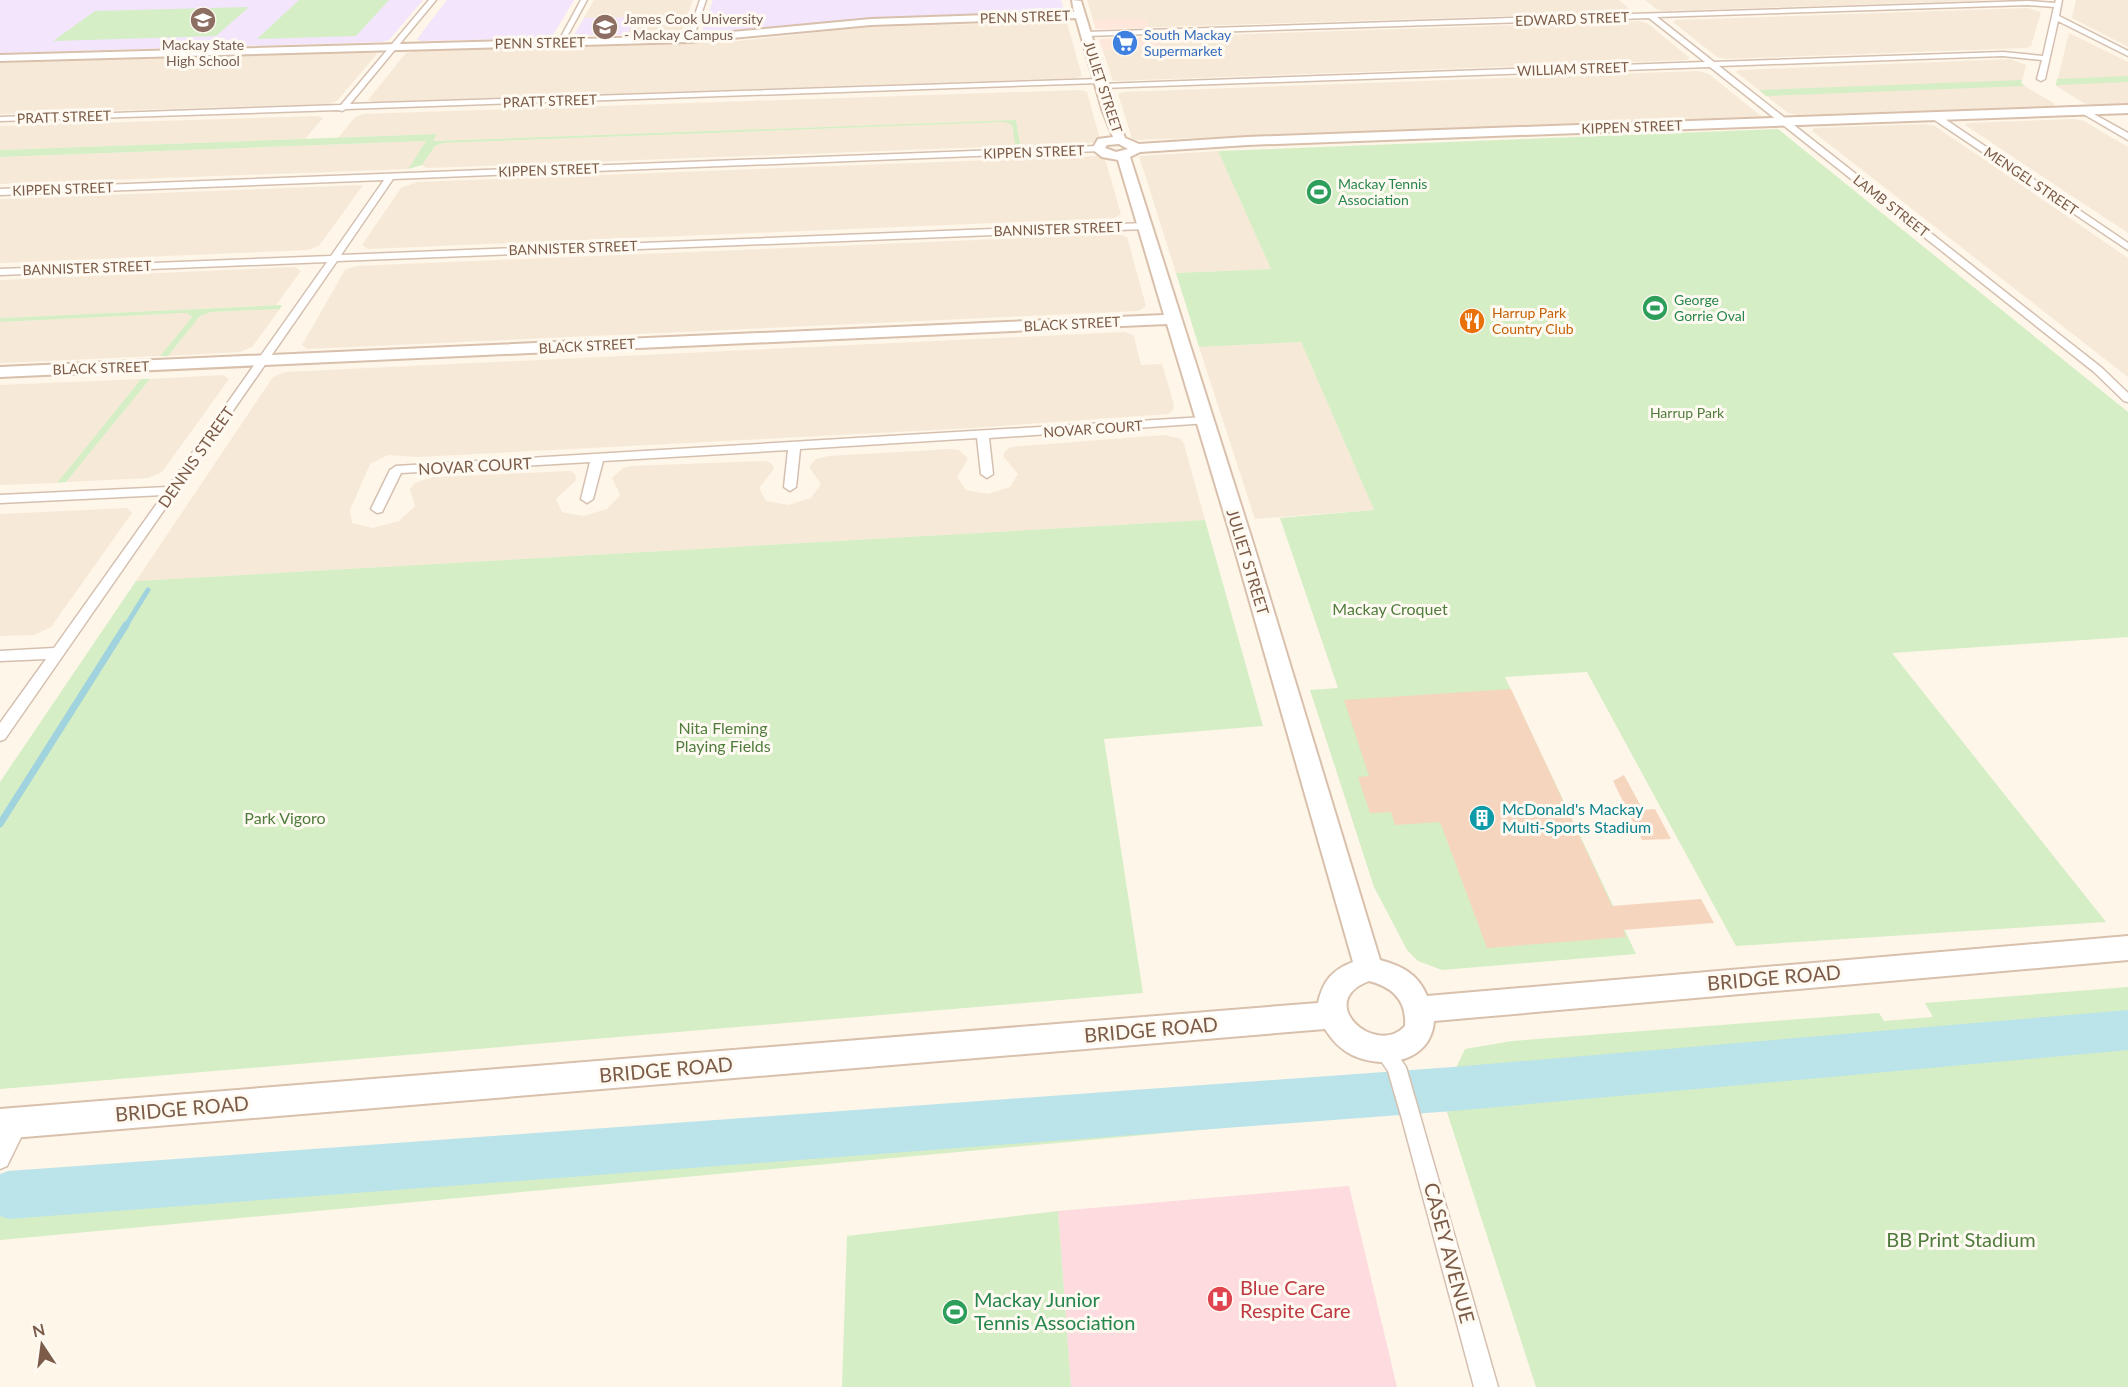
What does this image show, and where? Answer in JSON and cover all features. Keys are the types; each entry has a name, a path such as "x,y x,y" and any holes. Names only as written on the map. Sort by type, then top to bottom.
{"street":[{"path":"342,109 433,0"},
{"path":"560,42 584,0"},
{"path":"689,39 703,0"},
{"name":"JULIET STREET","path":"1075,0 1100,84 1126,148 1145,226 1369,969"},
{"path":"2041,80 2058,2"},
{"name":"EDWARD STREET","path":"1086,34 2058,2"},
{"name":"PENN STREET","path":"0,58 689,39 871,22 1080,15"},
{"name":"LAMB STREET","path":"1651,16 2098,370 2128,399"},
{"path":"2056,17 2128,54"},
{"name":"WILLIAM STREET","path":"1100,84 2003,54 2045,58"},
{"name":"PRATT STREET","path":"0,119 1100,84"},
{"name":"KIPPEN STREET","path":"0,192 1098,149 1110,155 1126,148 1268,140 2128,109"},
{"path":"2083,110 2128,137"},
{"name":"MENGEL STREET","path":"1933,116 2128,247"},
{"name":"DENNIS STREET","path":"0,735 264,361 390,177"},
{"name":"BANNISTER STREET","path":"0,272 1145,226"},
{"name":"BLACK STREET","path":"0,372 1174,319"},
{"name":"NOVAR COURT","path":"377,510 396,470 1204,421"},
{"path":"983,436 987,474"},
{"path":"790,487 794,446"},
{"path":"587,499 597,459"},
{"path":"0,499 171,491"},
{"path":"0,656 57,653"},
{"name":"BRIDGE ROAD","path":"1420,1009 2128,948"},
{"path":"1369,969 1389,974 1402,982 1414,995 1420,1009 1420,1024 1415,1036 1390,1059 1348,1037 1333,1016 1331,1000 1335,988 1343,978 1369,969"},
{"name":"BRIDGE ROAD","path":"9,1123 1333,1016"},
{"name":"CASEY AVENUE","path":"1390,1059 1412,1119 1486,1387"},
{"path":"0,1159 9,1123"}],"shaded area":[{"name":"Mackay State High School","path":"0,0 423,0 389,40 381,42 0,53"},
{"path":"447,0 574,0 553,35 547,38 421,41 417,39"},
{"path":"594,0 693,0 681,32 627,35 635,17 584,18"},
{"path":"713,0 1061,0 1064,11 865,18 707,33 702,31"},
{"path":"1087,0 1619,0 1633,12 1096,29"},
{"path":"1645,0 2002,0 1664,11 1656,9"},
{"path":"2076,0 2128,0 2128,47 2072,18"},
{"path":"2028,8 2041,12 2031,46 2026,48 1725,59 1717,57 1673,22 1675,20"},
{"name":"James Cook University - Mackay Campus","path":"636,17 627,35 574,35 584,18"},
{"path":"1146,19 1149,28 1096,29 1093,20"},
{"path":"1639,21 1647,23 1690,58 1687,60 1113,81 1099,39"},
{"path":"1067,23 1082,76 1077,78 373,102 368,100 406,53 413,51 729,42 867,27"},
{"path":"2069,33 2128,62 2128,104 2084,103 2056,86"},
{"path":"1155,37 1159,48 1103,50 1099,39"},
{"path":"373,52 377,54 337,101 329,104 0,114 0,63"},
{"path":"2010,59 2026,65 2021,84 2055,104 2053,106 1798,115 1788,113 1736,72 1739,70"},
{"path":"1697,71 1709,74 1762,117 1137,140 1132,139 1118,94 1123,92"},
{"path":"1080,90 1087,92 1100,139 1091,143 1024,146 1020,144 1016,120 432,141 436,134 338,138 355,117 363,114"},
{"path":"318,116 323,118 305,139 0,150 0,126"},
{"path":"2074,119 2084,121 2128,147 2128,233 1965,125 1967,123"},
{"path":"1005,122 1012,125 1015,145 427,168 422,165 435,146 443,143"},
{"path":"1925,124 1935,126 2128,258 2128,377 1812,131 1814,128"},
{"path":"426,141 408,169 0,184 0,157"},
{"path":"1218,151 1271,269 1176,273 1139,156"},
{"path":"1098,156 1105,159 1121,214 1115,218 368,249 362,245 401,188 417,182"},
{"path":"363,185 319,246 308,250 0,263 0,199"},
{"path":"1119,234 1127,237 1146,306 1139,311 307,349 302,345 345,270 356,266"},
{"path":"295,267 301,271 276,305 0,318 0,280"},
{"path":"280,309 252,347 240,352 168,356 200,316 211,312"},
{"path":"187,313 192,317 160,356 0,363 0,322"},
{"path":"1125,332 1134,336 1141,365 1162,364 1174,405 1173,410 1168,414 972,428 418,457 388,455 370,464 350,510 352,523 373,528 399,521 415,506 410,489 415,483 433,477 570,471 575,474 576,480 556,499 562,512 583,516 607,509 620,495 612,478 623,468 766,461 772,464 774,469 759,488 766,501 788,505 811,498 821,484 809,467 816,459 828,456 951,449 959,450 968,459 957,477 966,490 988,494 1010,487 1018,474 1003,456 1005,451 1011,447 1165,435 1181,439 1184,444 1205,520 136,581 273,377 285,372"},
{"path":"1301,342 1374,510 1255,519 1199,347"},
{"path":"223,375 229,379 162,472 148,478 66,482 150,379"},
{"path":"141,379 57,483 0,485 0,385"},
{"path":"127,508 132,513 51,627 34,635 0,636 0,514"},
{"name":"Blue Care Respite Care","path":"1349,1186 1397,1387 1071,1387 1058,1211"}],"green space":[{"path":"299,0 389,0 356,36 257,39"},
{"path":"249,7 216,36 53,41 95,11"},
{"path":"2128,76 2128,82 2056,85 2057,79"},
{"path":"2022,80 2021,83 2025,86 1766,96 1759,90"},
{"path":"1016,120 1020,144 1015,145 1012,125 1005,122 443,143 435,146 422,165 408,169 426,141 0,157 0,150 437,134 433,141"},
{"name":"Harrup Park","path":"1778,129 2128,412 2128,637 1892,653 2106,922 1736,946 1587,672 1505,677 1636,954 1442,970 1418,961 1407,950 1374,887 1310,690 1338,688 1280,518 1374,510 1301,342 1199,347 1176,273 1271,269 1218,151"},
{"path":"282,305 280,309 211,312 200,316 168,356 160,356 192,317 187,313 0,322 0,318"},
{"path":"141,379 150,379 66,482 57,483"},
{"name":"Park Vigoro","path":"1205,520 1263,726 1104,739 1143,993 0,1089 0,782 136,581"},
{"name":"BB Print Stadium","path":"2128,987 2128,1387 1536,1387 1434,1072 1455,1070 1465,1049 1512,1041 1879,1013 1884,1021 1933,1017 1925,1003"},
{"path":"1362,1078 1372,1114 0,1240 0,1200"},
{"name":"Mackay Junior Tennis Association","path":"1058,1211 1071,1387 842,1387 847,1236"}],"building":[{"name":"McDonald's Mackay Multi-Sports Stadium","path":"1511,689 1612,906 1701,899 1714,923 1623,930 1626,937 1487,948 1440,822 1395,825 1391,812 1370,813 1358,777 1369,776 1344,700"},
{"path":"1624,775 1643,810 1655,809 1671,839 1642,840 1613,781"}],"waterway":[{"path":"125,627 148,590"},
{"path":"0,824 126,625"},
{"path":"8,1195 1453,1089 2128,1030"}],"place":[{"name":"Mackay State High School","path":"203,20"},
{"name":"James Cook University - Mackay Campus","path":"605,27"},
{"name":"South Mackay Supermarket","path":"1125,43"},
{"name":"Mackay Tennis Association","path":"1319,192"},
{"name":"George Gorrie Oval","path":"1655,308"},
{"name":"Harrup Park Country Club","path":"1472,321"},
{"name":"McDonald's Mackay Multi-Sports Stadium","path":"1482,818"},
{"name":"Blue Care Respite Care","path":"1220,1299"},
{"name":"Mackay Junior Tennis Association","path":"955,1312"}],"park label":[{"name":"Mackay Croquet","path":"1390,609"},
{"name":"Nita Fleming Playing Fields","path":"723,737"}]}
